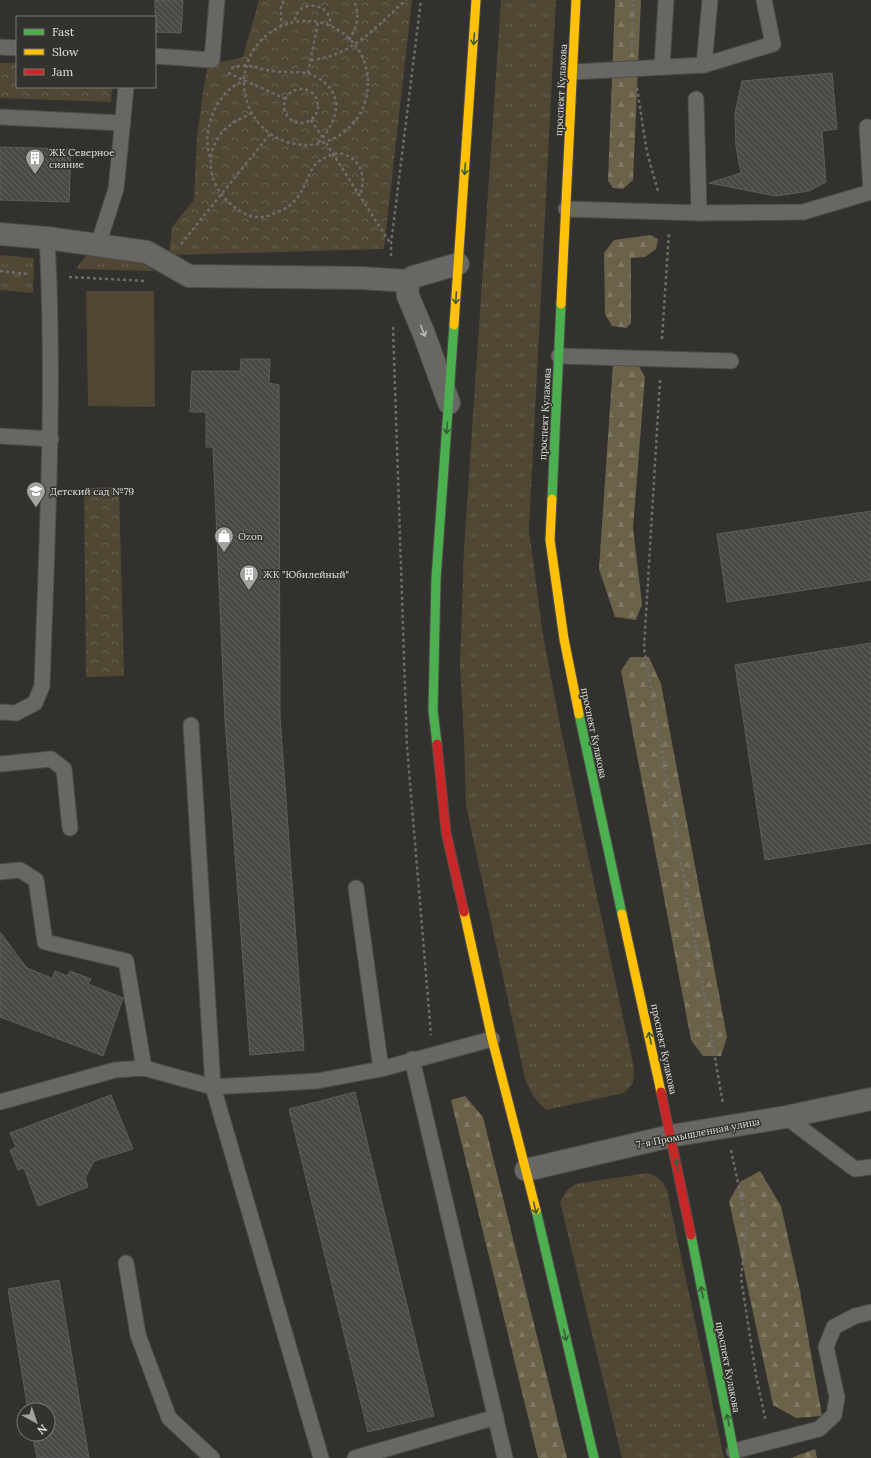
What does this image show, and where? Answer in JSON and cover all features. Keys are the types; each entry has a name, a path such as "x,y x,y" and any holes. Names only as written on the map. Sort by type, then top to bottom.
{"main road":[{"path":"476,0 436,579 433,710 446,832 492,1039 526,1170 594,1458"},
{"name":"проспект Кулакова","path":"576,0 550,540 564,639 588,760 672,1136 735,1455"}],"street":[{"path":"0,234 47,238 147,252 189,276 361,278 407,281 412,277 458,264"},
{"path":"407,281 408,296 424,334 449,402"},
{"name":"7-я Промышленная улица","path":"526,1170 672,1136 786,1117 871,1099"}],"lane":[{"path":"156,56 212,60 217,0"},
{"path":"662,67 666,0"},
{"path":"704,66 710,0"},
{"path":"573,72 704,66 773,44 764,0"},
{"path":"0,47 16,48"},
{"path":"98,245 116,189 126,88"},
{"path":"696,99 699,214"},
{"path":"0,117 123,123"},
{"path":"566,209 699,214 803,212 871,192 867,127"},
{"path":"0,712 16,713 35,704 42,686 51,439 49,276 47,238"},
{"path":"559,356 731,361"},
{"path":"0,436 51,439"},
{"path":"191,725 213,1087 321,1458"},
{"path":"0,764 51,759 64,769 70,828"},
{"path":"0,872 20,870 36,880 45,942 126,961 144,1068"},
{"path":"356,888 380,1069"},
{"path":"0,1102 115,1070 144,1068 213,1087 317,1081 380,1069 412,1059 492,1039"},
{"path":"412,1059 505,1458"},
{"path":"786,1117 855,1169 871,1167"},
{"path":"126,1263 138,1334 169,1418 212,1458"},
{"path":"735,1455 771,1442 819,1429 834,1415 836,1397 826,1347 834,1327 855,1316 871,1312"},
{"path":"355,1458 496,1417"}],"path":[{"path":"281,27 281,6 284,0"},
{"path":"349,40 357,24 358,13 353,0"},
{"path":"311,60 323,59 354,46 406,0"},
{"path":"633,0 632,55 634,69 647,152 669,230 644,648 735,1172 747,1225 741,1278 756,1375 771,1442"},
{"path":"296,20 298,11 309,2"},
{"path":"325,6 329,11 330,26"},
{"path":"296,20 312,20 330,26 346,35 354,46 365,67 368,81 367,95 363,108 354,123 339,136 315,146 295,145 276,138 263,128 252,113 248,104 244,81 247,64 261,41 281,27 296,20"},
{"path":"308,73 318,22"},
{"path":"223,70 247,64 268,71 308,73 328,86 336,107 335,118 323,138 315,146"},
{"path":"211,158 206,146 207,131 212,116 227,92 237,83 244,81 286,99"},
{"path":"304,89 309,91 316,99 318,104 315,116 311,120 300,123 290,119 284,109 286,99 293,91 304,89"},
{"path":"252,113 232,123 220,134 213,148 211,158 211,173 221,195 234,207 246,214 256,217 270,216 290,206 304,188 314,165 324,158 341,153 353,159 358,165 363,177 360,195"},
{"path":"311,120 323,138"},
{"path":"0,271 49,276 160,281 180,246 270,134"},
{"path":"326,142 391,244"}],"green space":[{"path":"259,0 412,0 384,249 169,255 172,227 194,200 197,136 208,65 243,57"},
{"path":"501,0 556,0 529,530 543,635 561,730 634,1068 633,1083 624,1093 547,1110 536,1100 525,1079 466,806 460,665 464,549"},
{"path":"615,0 641,0 633,180 623,189 613,188 608,181"},
{"path":"0,63 16,63 16,88 112,88 111,102 0,98"},
{"path":"650,235 658,239 656,249 645,257 631,258 631,323 626,328 612,326 605,314 604,253 614,240"},
{"path":"0,255 34,258 33,293 0,290"},
{"path":"86,256 137,260 155,271 76,269"},
{"path":"86,291 154,291 155,407 88,406"},
{"path":"637,363 645,377 633,528 642,604 636,620 615,617 599,569 613,364"},
{"path":"119,487 124,676 86,677 84,488"},
{"path":"630,657 649,657 661,684 727,1037 721,1056 703,1056 691,1040 621,671"},
{"path":"465,1096 483,1117 567,1458 538,1458 451,1100"},
{"path":"760,1171 781,1206 800,1291 822,1416 796,1418 773,1405 729,1201 740,1182"},
{"path":"647,1173 659,1179 667,1190 724,1458 622,1458 560,1202 567,1190 575,1184"},
{"path":"815,1449 817,1458 791,1458"}],"building":[{"path":"155,0 183,0 181,33 156,32"},
{"path":"832,73 837,129 822,131 826,182 809,191 776,196 709,183 741,173 736,147 735,114 742,81"},
{"name":"ЖК Северное сияние","path":"0,147 71,149 69,202 0,200"},
{"path":"241,359 270,359 269,383 279,385 280,716 304,1050 250,1055 225,720 213,447 206,447 206,412 190,412 192,371 240,371"},
{"path":"871,511 871,580 727,602 717,534"},
{"path":"871,643 871,843 765,860 735,665"},
{"path":"0,932 27,968 52,978 55,971 67,976 70,971 91,979 88,984 123,998 103,1056 0,1017"},
{"path":"355,1092 434,1416 368,1432 289,1109"},
{"path":"111,1095 133,1149 94,1161 85,1178 88,1187 38,1206 24,1168 18,1170 10,1150 16,1147 10,1133"},
{"path":"59,1280 89,1458 37,1458 34,1442 56,1442 56,1402 27,1402 8,1289"}],"traffic: fast":[{"path":"552,499 561,304"},
{"path":"437,744 433,710 436,579 454,325"},
{"path":"579,714 622,914"},
{"path":"536,1210 594,1458"},
{"path":"691,1235 735,1458"}],"traffic: slow":[{"path":"454,325 476,0"},
{"path":"561,304 576,0"},
{"path":"552,499 550,540 564,639 579,714"},
{"path":"464,912 492,1039 536,1210"},
{"path":"622,914 661,1092"}],"traffic: jam":[{"path":"437,744 446,832 464,912"},
{"path":"661,1092 691,1235"}],"place":[{"name":"ЖК Северное сияние","path":"35,175"},
{"name":"Детский сад №79","path":"36,508"},
{"name":"Ozon","path":"224,553"},
{"name":"ЖК \"Юбилейный\"","path":"249,591"}]}
